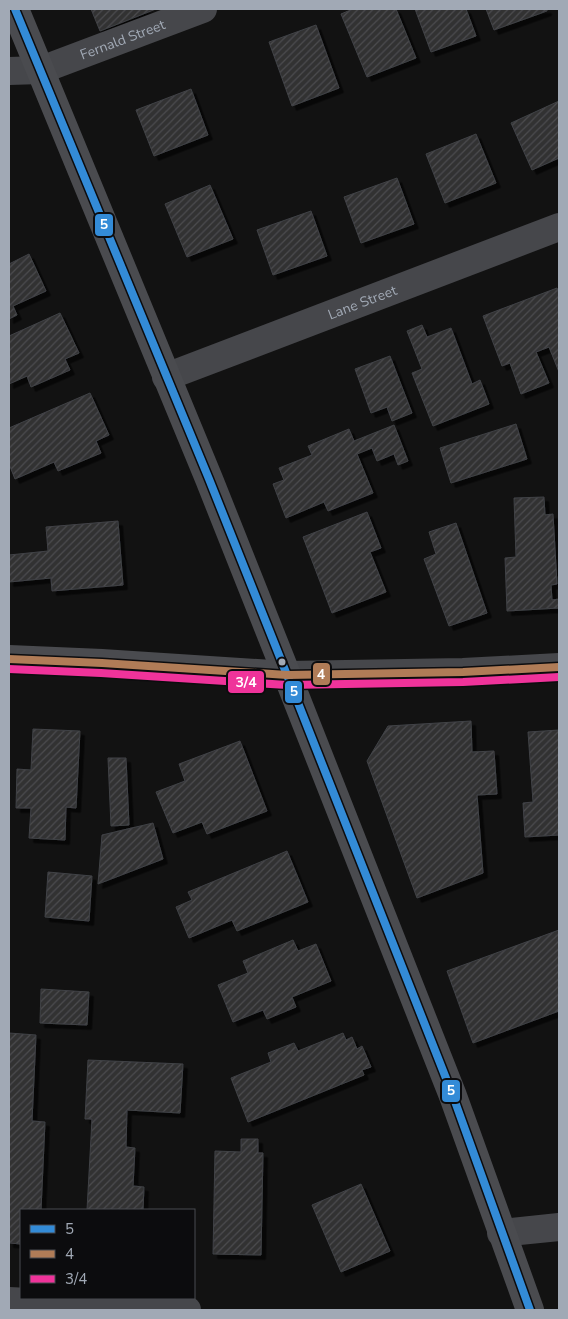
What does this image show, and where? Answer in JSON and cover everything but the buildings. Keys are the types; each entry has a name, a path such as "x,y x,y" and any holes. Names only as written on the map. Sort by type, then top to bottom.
{"main road":[{"path":"15,9 209,479 287,675 453,1096 530,1310"},
{"path":"9,660 102,663 287,675"}],"street":[{"name":"Fernald Street","path":"9,71 41,70 203,9"},
{"name":"Lane Street","path":"166,377 559,228"},
{"path":"287,675 463,672 559,667"},
{"path":"501,1233 559,1227"},
{"path":"9,1301 186,1310"}],"transit line":[{"name":"5","path":"15,9 209,479 287,675 453,1096 530,1310"},
{"name":"4","path":"9,659 287,675 463,672 559,667"},
{"name":"3/4","path":"9,669 287,685 463,682 559,677"}]}
